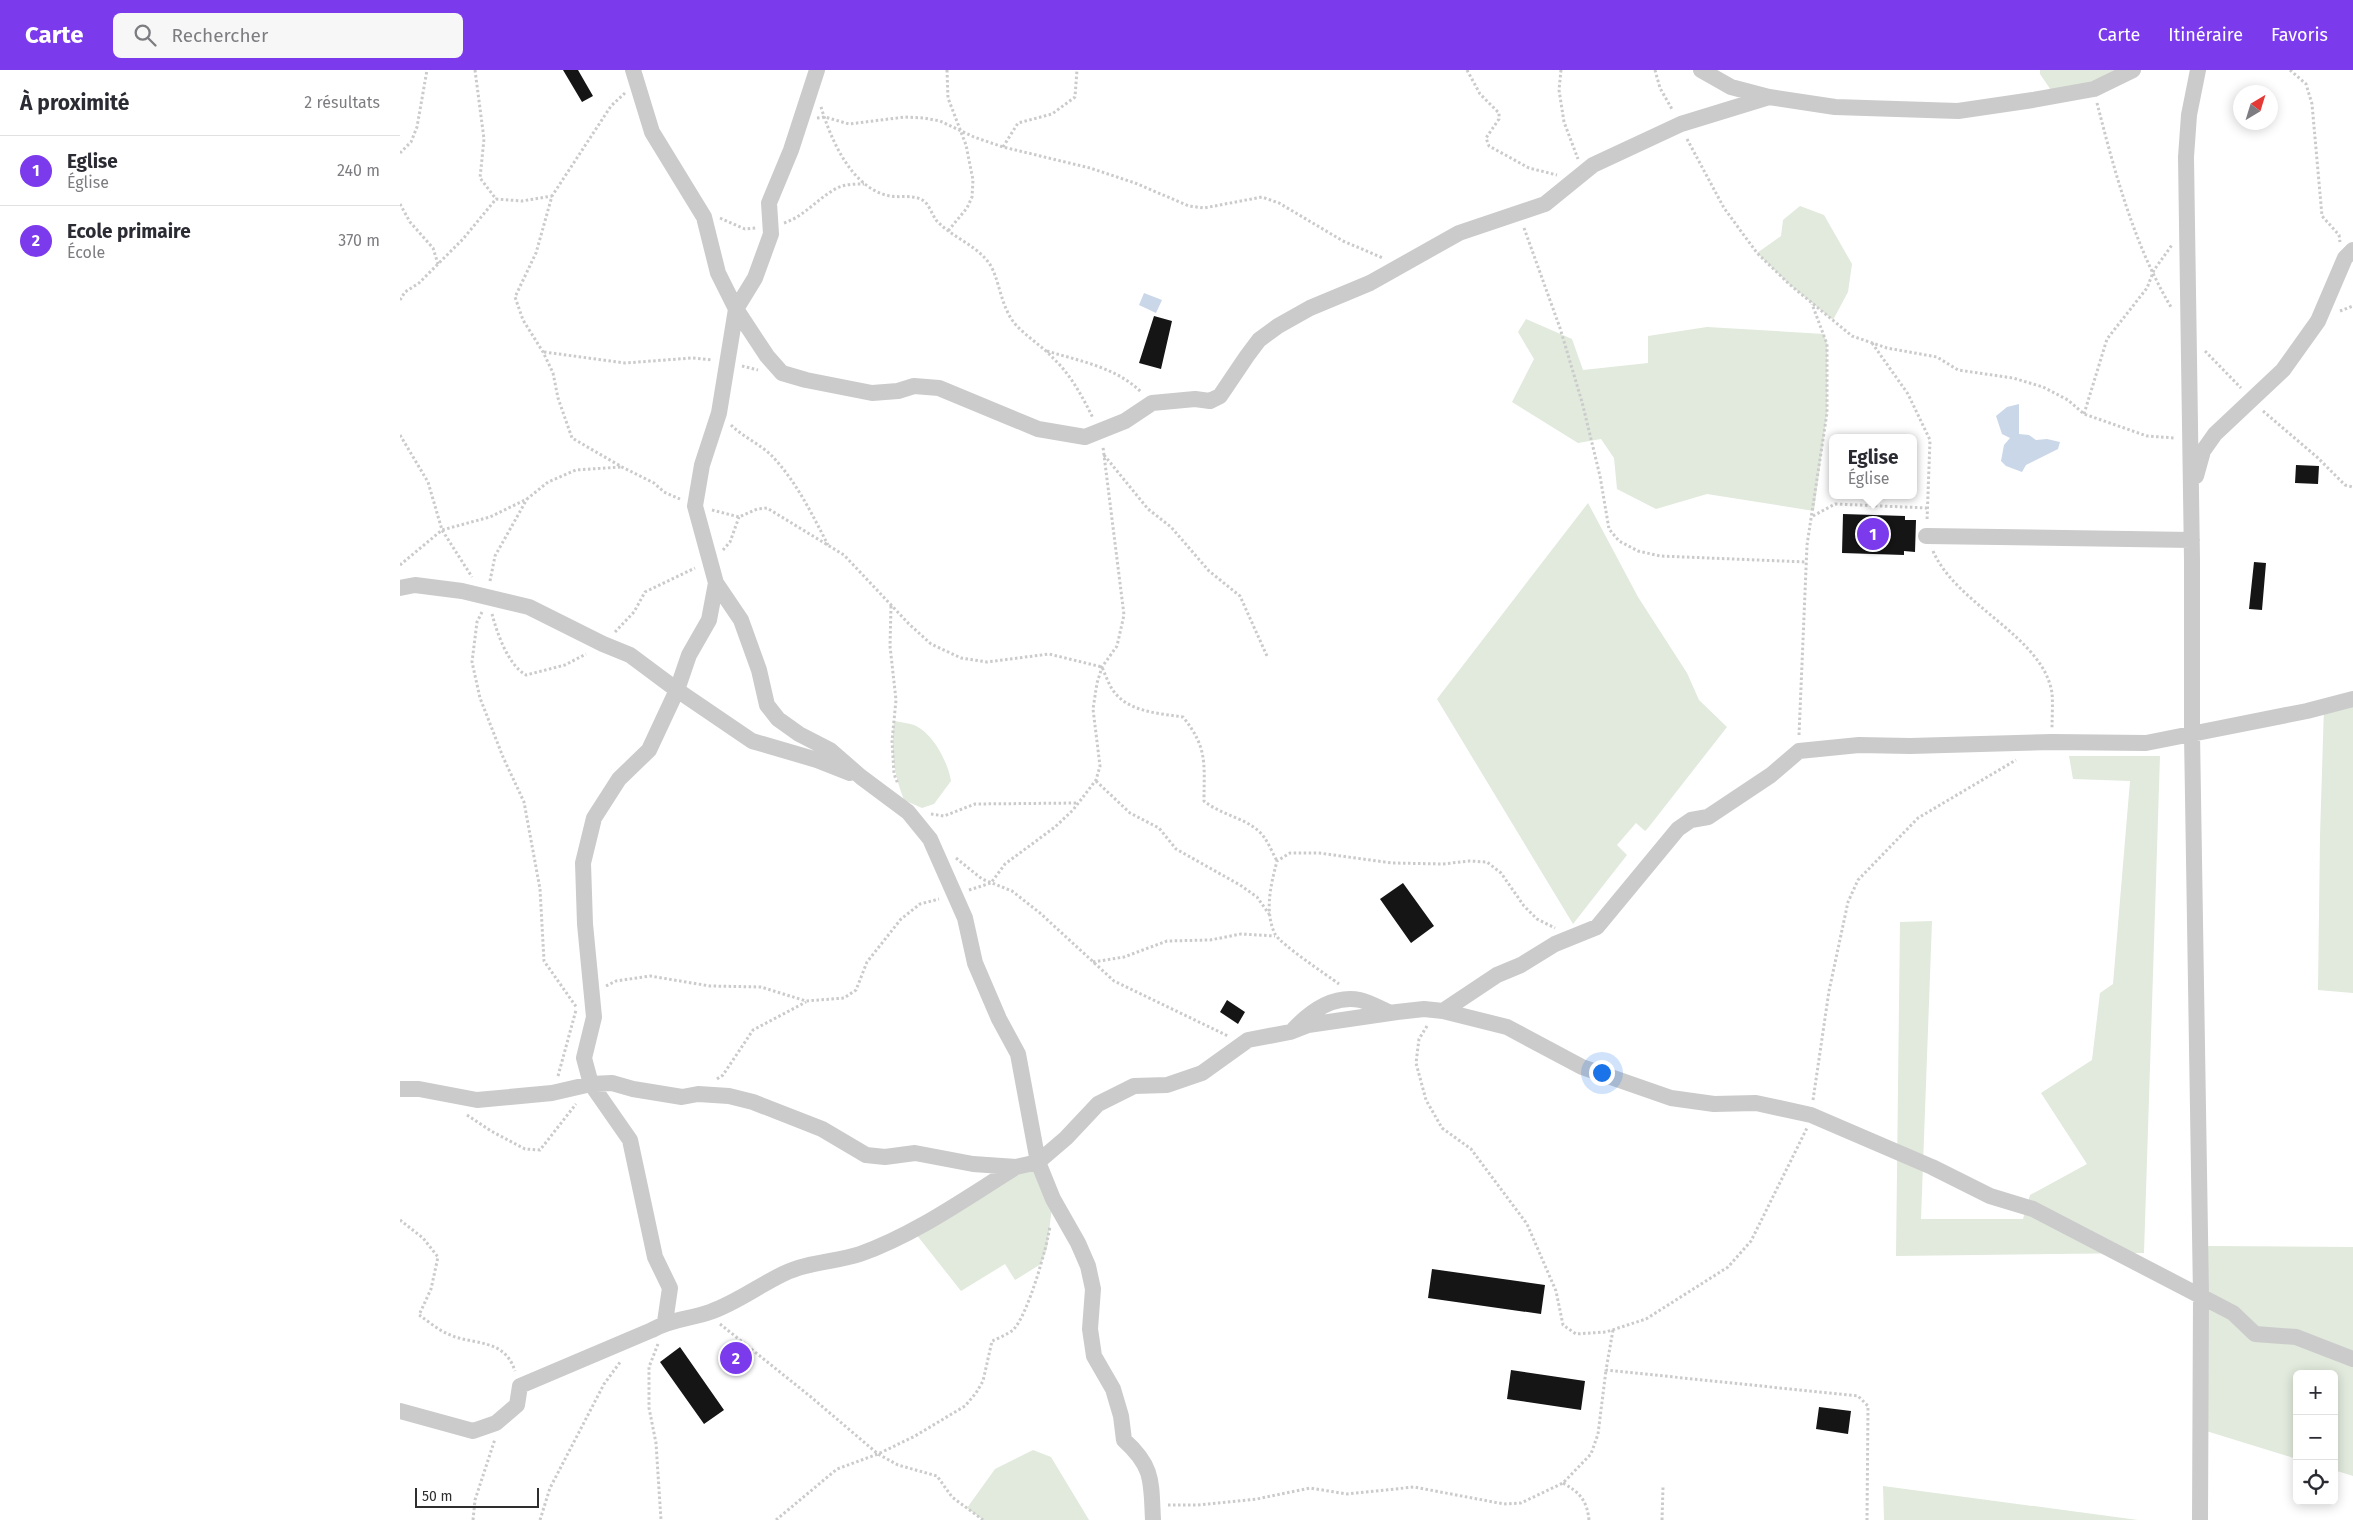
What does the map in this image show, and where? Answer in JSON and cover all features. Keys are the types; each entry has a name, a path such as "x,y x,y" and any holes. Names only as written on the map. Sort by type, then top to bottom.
{"street":[{"path":"1701,70 1731,87 1835,108 1958,111 2094,89 2133,70"},
{"path":"2198,70 2189,115 2186,157 2191,440 2192,734 2201,1296 2200,1520"},
{"path":"666,1322 670,1288 655,1257 630,1140 591,1084 584,1058 594,1017 585,924 583,863 594,818 619,779 649,750 677,690 688,655 709,620 716,582 712,561 695,506 702,465 719,413 736,309 755,278 771,234 769,203 801,120 815,75"},
{"path":"634,76 652,132 704,217 718,274 736,309 767,356 782,373 806,380 872,393 898,391 914,386 939,388 1038,429 1085,437 1125,421 1152,403 1195,399 1210,401 1220,396 1253,348 1278,326 1310,308 1370,283 1459,233 1545,204 1592,165 1681,124 1769,96"},
{"path":"2191,492 2203,451 2216,434 2283,370 2318,321 2349,254"},
{"path":"1926,536 2192,540"},
{"path":"716,582 741,620 759,670 767,705 778,719 798,734 830,750 861,777 908,812 930,839 964,918 975,963 999,1019 1018,1054 1038,1162 1054,1200 1078,1243 1088,1266 1092,1288 1090,1329 1094,1356 1113,1390 1121,1416 1124,1440 1138,1452 1146,1464 1152,1512"},
{"path":"400,588 415,585 462,591 487,599 529,607 603,644 630,655 677,690 752,741 817,760 861,777"},
{"path":"1443,1011 1497,975 1521,965 1555,944 1597,927 1678,828 1691,820 1708,817 1771,775 1799,751 1860,745 1910,746 2052,742 2146,743 2353,699"},
{"path":"400,1089 419,1088 477,1100 552,1093 591,1084 612,1083 648,1092 682,1097 698,1094 729,1096 753,1102 822,1129 866,1155 885,1157 915,1152 973,1164 1016,1167 1038,1162 1066,1138 1098,1104 1134,1086 1167,1085 1202,1073 1248,1040 1290,1032 1308,1025 1424,1009 1443,1011 1507,1028 1582,1067 1671,1098 1714,1104 1756,1103 1811,1114 1990,1196 2033,1209 2234,1313 2255,1334 2296,1337 2353,1359"},
{"path":"400,1411 474,1431 496,1423 517,1405 520,1386 652,1330 666,1322 707,1313 733,1303 784,1273 860,1254 892,1240 1016,1167"}],"path":[{"path":"400,154 411,142 417,127 427,70"},
{"path":"475,70 484,139 480,178 496,198 522,201 552,196"},
{"path":"947,70 948,98 962,132 972,180 972,197 967,208 948,231"},
{"path":"1002,147 1018,123 1052,114 1075,97 1077,70"},
{"path":"1467,70 1480,94 1499,113 1500,118 1486,138 1489,146 1530,168 1579,176 1564,122 1559,90 1561,70"},
{"path":"1655,70 1660,88 1681,124 1724,208 1757,253 1852,336 1888,348 1937,357 1958,370 2013,378 2043,387 2068,400 2084,414 2147,436 2191,440"},
{"path":"2290,70 2306,84 2312,104 2322,216 2338,235 2349,254"},
{"path":"552,1093 577,1008 593,992 616,981 650,976 710,986 761,987 806,1001 844,998 856,990 867,962 901,919 920,904 991,883 1005,864 1055,827 1078,803 1096,780 1100,766 1093,709 1096,682 1102,667 1117,646 1124,615 1100,432 1079,389 1045,351 1015,325 1002,301 989,264 977,251 948,231 936,219 924,201 914,197 890,196 870,189 855,173 839,150 824,117 815,75"},
{"path":"634,76 552,196 536,253 515,297 523,320 544,352 553,373 558,398 572,438 654,483 664,492 695,506 739,517 756,509 767,508 844,555 882,594 890,606 931,644 961,658 987,662 1049,654 1102,667"},
{"path":"2094,89 2114,170 2152,275 2172,309"},
{"path":"801,120 824,117 848,124 924,118 940,121 962,132 1002,147 1037,157 1090,168 1189,206 1204,208 1262,197 1280,203 1344,241 1400,266"},
{"path":"400,300 405,292 419,283 463,239 496,198"},
{"path":"400,204 410,222 433,248 438,264"},
{"path":"1519,214 1566,347 1582,402 1609,529 1619,541 1638,552 1660,556 1806,562"},
{"path":"2084,414 2107,339 2147,288 2152,275 2187,224"},
{"path":"1799,751 1806,562 1827,413 1827,344 1812,303"},
{"path":"2188,335 2272,421 2318,458 2340,481 2353,487"},
{"path":"1045,351 1113,372 1134,384 1152,403"},
{"path":"544,352 625,363 692,358 726,361 758,370 782,373"},
{"path":"719,413 739,432 770,455 778,464 802,495 828,545"},
{"path":"400,435 428,482 442,530 460,562 487,599 498,637 520,672 526,676 566,665 603,644 634,612 646,592 712,561 730,542 739,517"},
{"path":"1104,455 1148,509 1171,527 1209,571 1240,596 1267,656"},
{"path":"400,565 442,530 490,517 527,499 548,482 576,470 622,467"},
{"path":"527,499 495,556 487,599 478,622 472,662 480,698 503,757 524,802 540,889 544,961 577,1008"},
{"path":"1813,517 1835,504 1927,508"},
{"path":"890,606 890,646 896,700 892,741 894,774 908,812 944,816 975,804 1078,803"},
{"path":"1102,667 1112,689 1128,705 1145,712 1183,717 1196,733 1204,758 1204,801 1214,810 1251,825 1264,837 1277,861 1271,885 1269,914 1275,936"},
{"path":"1096,780 1117,803 1130,813 1160,828 1176,849 1251,893 1269,914"},
{"path":"1277,861 1290,853 1319,853 1392,863 1444,864 1469,861 1487,862 1501,873 1524,906 1538,919 1573,937"},
{"path":"952,855 982,879 1012,891 1040,913 1114,981 1156,1000 1222,1035 1248,1040"},
{"path":"1093,962 1124,957 1167,941 1210,940 1241,934 1275,936 1340,984"},
{"path":"698,1094 723,1074 753,1030 806,1001"},
{"path":"463,1112 475,1122 524,1149 540,1150 591,1084"},
{"path":"776,1520 837,1469 878,1454 915,1436 964,1406 976,1393 983,1381 992,1341 1014,1330 1027,1304 1047,1248 1054,1200"},
{"path":"400,1220 423,1238 438,1257 431,1289 419,1315 448,1335 495,1346 512,1363 520,1386"},
{"path":"707,1313 878,1454 898,1465 937,1476 952,1497 983,1520"},
{"path":"662,1520 656,1442 649,1408 649,1367 666,1322"},
{"path":"1152,1512 1257,1499 1310,1488 1347,1494 1414,1487 1504,1504 1521,1503 1563,1482 1591,1454 1598,1434 1613,1330"},
{"path":"1606,1370 1858,1396 1868,1406 1867,1520"},
{"path":"540,1520 550,1488 604,1384"},
{"path":"473,1520 475,1500 495,1439 496,1423"},
{"path":"1563,1482 1579,1492 1588,1507 1589,1520"},
{"path":"1662,1520 1663,1487"}],"shaded area":[{"path":"2040,70 2121,70 2055,96 2040,74"},
{"path":"1800,206 1824,215 1852,264 1848,292 1833,320 1789,284 1757,253 1781,236 1783,220"},
{"path":"1526,319 1572,339 1583,370 1648,363 1648,336 1707,327 1824,334 1827,344 1827,413 1814,511 1707,494 1656,509 1617,489 1614,458 1601,439 1578,443 1512,402 1534,359 1518,332"},
{"path":"1588,503 1638,597 1687,673 1699,700 1727,727 1648,828 1645,831 1636,823 1617,845 1627,855 1573,924 1437,699"},
{"path":"2353,699 2353,993 2318,990 2324,707"},
{"path":"894,721 912,724 921,729 933,741 947,765 951,781 934,804 922,808 904,800 897,780 894,761"},
{"path":"2069,756 2160,756 2144,1253 1896,1256 1900,922 1932,921 1921,1219 2023,1219 2030,1195 2087,1164 2041,1093 2092,1060 2100,993 2113,984 2130,781 2073,779"},
{"path":"1038,1162 1053,1199 1047,1248 1041,1264 1015,1280 1005,1264 961,1291 912,1229"},
{"path":"2207,1246 2353,1247 2353,1476 2338,1471 2338,1370 2293,1370 2293,1458 2203,1430"},
{"path":"1033,1450 1051,1457 1089,1520 983,1520 967,1508 995,1469"},
{"path":"1883,1486 2138,1520 1884,1520"}],"water":[{"path":"1144,293 1162,300 1156,313 1139,305"},
{"path":"2019,404 2019,434 2029,435 2036,440 2047,439 2060,442 2058,449 2026,465 2022,472 2006,466 2001,461 2004,445 2010,438 2002,434 1996,416 2007,407"}],"building":[{"path":"563,70 578,70 593,96 582,102"},
{"path":"1154,316 1172,321 1161,369 1139,363"},
{"path":"2296,465 2319,466 2318,484 2295,483"},
{"path":"1843,514 1905,516 1905,520 1916,520 1915,552 1904,551 1904,555 1842,553"},
{"path":"2254,562 2266,563 2262,610 2249,609"},
{"path":"1403,883 1434,926 1411,943 1380,899"},
{"path":"1227,1000 1245,1012 1238,1024 1220,1012"},
{"path":"1432,1269 1545,1285 1541,1314 1428,1298"},
{"path":"680,1347 724,1410 704,1424 660,1362"},
{"path":"1511,1370 1585,1381 1581,1410 1507,1399"},
{"path":"1819,1407 1851,1411 1848,1434 1816,1429"}],"place":[{"name":"Eglise","path":"1873,534"},
{"name":"Ecole primaire","path":"736,1358"}]}
